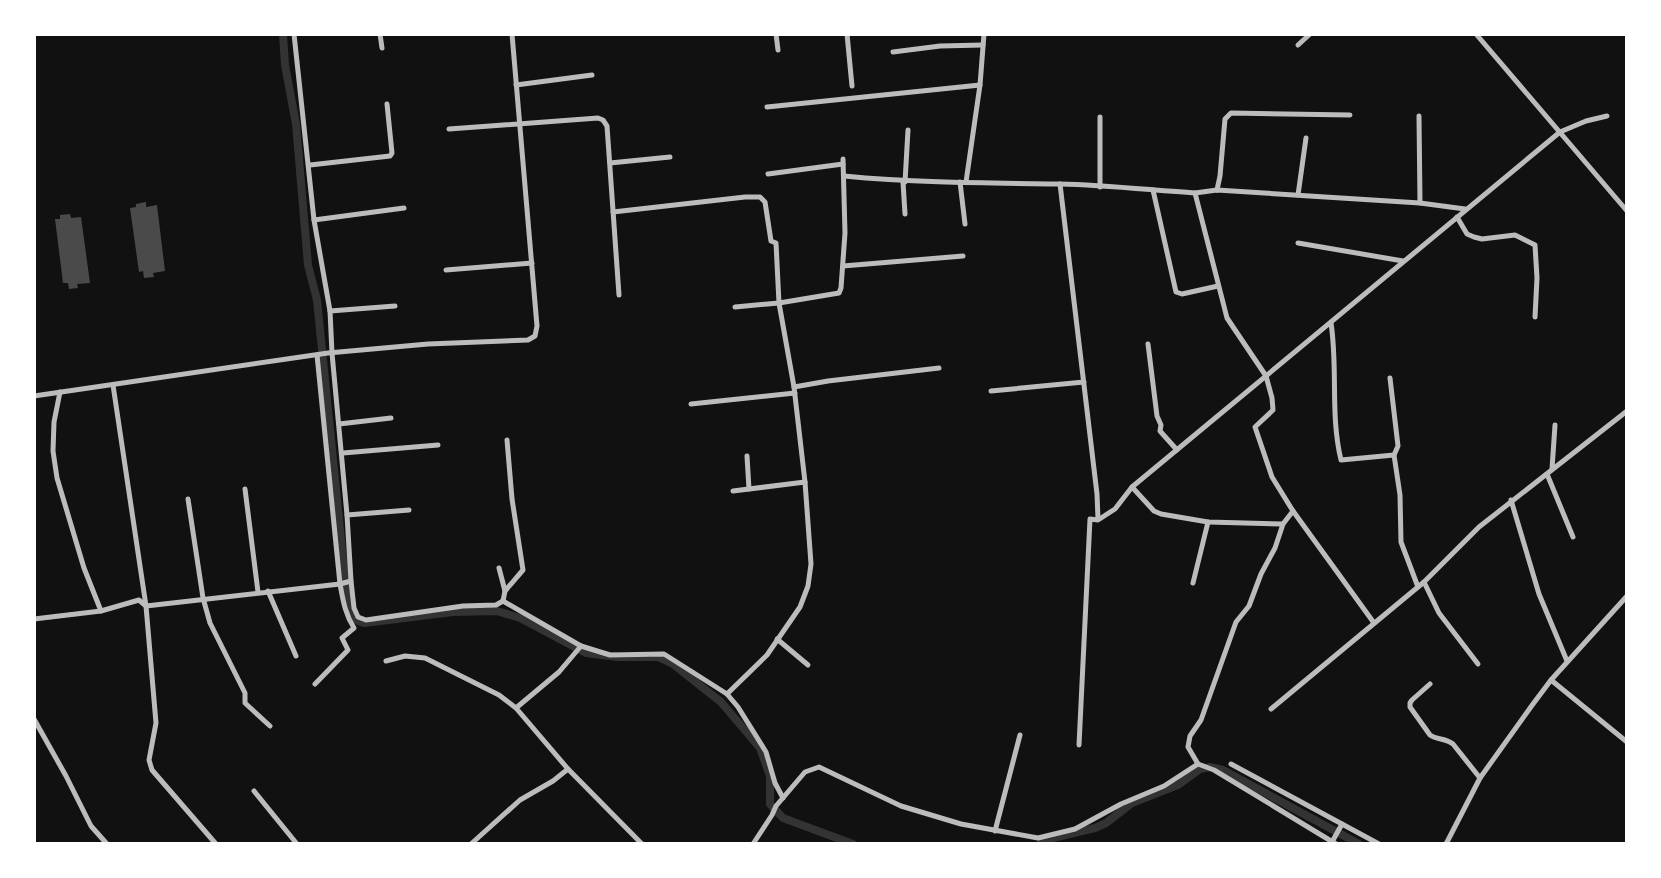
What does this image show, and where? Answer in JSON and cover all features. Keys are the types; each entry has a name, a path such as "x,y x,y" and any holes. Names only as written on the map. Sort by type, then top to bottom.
{"street":[{"path":"294,34 314,220 330,311 330,353 343,453 347,515 344,605 354,628 342,638 348,649 315,684"},
{"path":"380,34 382,48"},
{"path":"34,396 330,353 428,344 528,340 535,336 537,326 512,34"},
{"path":"776,34 778,50"},
{"path":"847,34 852,86"},
{"path":"965,224 963,182 980,85 984,34"},
{"path":"1298,45 1310,34"},
{"path":"1476,34 1627,211"},
{"path":"893,52 983,45"},
{"path":"516,85 592,75"},
{"path":"767,107 980,85"},
{"path":"310,165 390,156 387,104"},
{"path":"1217,190 1227,115 1350,115"},
{"path":"1419,116 1420,203"},
{"path":"1079,745 1090,519 1098,520 1115,509 1132,487 1560,132 1607,116"},
{"path":"1100,117 1100,187"},
{"path":"449,129 603,120 607,126 619,295"},
{"path":"905,214 908,130"},
{"path":"1298,195 1306,138"},
{"path":"610,163 670,157"},
{"path":"735,307 839,293 841,288 845,233 843,161 768,174"},
{"path":"844,176 904,182 1060,184 1195,193 1217,190 1420,203 1465,210"},
{"path":"1060,184 1098,520"},
{"path":"1153,190 1176,292 1182,294 1218,286"},
{"path":"1195,193 1227,318 1266,376 1272,398 1273,410 1255,427 1272,477 1374,623"},
{"path":"613,212 760,197 765,202 771,241 776,243 779,303 794,390 811,564 808,586 800,607 767,655 727,694"},
{"path":"314,220 404,208"},
{"path":"1457,217 1467,234 1482,239 1515,235 1535,245 1535,317"},
{"path":"1298,243 1403,261"},
{"path":"843,266 963,256"},
{"path":"446,270 532,263"},
{"path":"330,311 395,306"},
{"path":"1331,322 1335,349 1336,430 1341,460 1394,455"},
{"path":"1148,344 1160,431 1177,450"},
{"path":"317,355 346,582 358,617 366,620 463,606 496,605 503,601 505,591 499,568"},
{"path":"691,404 794,390 828,381 939,368"},
{"path":"1390,378 1398,446 1394,455 1400,495 1401,542 1418,587"},
{"path":"991,391 1084,382"},
{"path":"113,385 146,606 156,723 149,760 152,770 216,844"},
{"path":"60,392 54,422 53,451 57,478 84,568 101,611"},
{"path":"1271,709 1424,582 1511,500 1627,411"},
{"path":"339,424 391,418"},
{"path":"1555,425 1550,472 1573,537"},
{"path":"505,591 523,570 507,440"},
{"path":"343,453 438,445"},
{"path":"747,456 749,489"},
{"path":"733,491 805,482"},
{"path":"1132,487 1154,511 1161,514 1208,522 1283,524"},
{"path":"245,489 258,592"},
{"path":"188,499 203,598 217,637 245,693 245,703 270,726"},
{"path":"1511,500 1539,594 1567,661"},
{"path":"347,515 409,510"},
{"path":"1293,511 1283,524 1249,606 1236,622 1201,720 1190,736 1188,747 1198,764 1214,770 1334,843 1342,824"},
{"path":"1193,583 1208,522"},
{"path":"34,619 101,611 139,600 146,606 346,582"},
{"path":"1424,582 1439,613 1478,664"},
{"path":"268,591 296,656"},
{"path":"1446,844 1480,778 1551,680 1627,596"},
{"path":"503,601 581,646 610,655 664,654 727,694 766,752 783,798"},
{"path":"777,639 808,665"},
{"path":"516,708 559,672 581,646"},
{"path":"386,661 405,656 425,658 499,695 516,708 568,769 642,844"},
{"path":"1551,680 1627,742"},
{"path":"1430,684 1412,700 1410,707 1430,735 1453,744 1480,778"},
{"path":"34,719 91,826 107,844"},
{"path":"995,831 1020,735"},
{"path":"753,844 776,806 805,772 819,767 901,806 961,824 1038,838 1075,829 1121,804 1164,786 1198,764"},
{"path":"1231,764 1379,844"},
{"path":"471,844 520,800 568,769"},
{"path":"254,791 297,844"}],"building":[{"path":"146,202 146,207 157,205 165,271 144,278 143,271 139,272 130,208"},
{"path":"70,214 71,218 81,217 90,283 77,284 78,288 69,289 68,283 63,283 55,219"}],"waterway":[{"path":"283,34 285,65 296,124 308,265 317,300 351,615 364,623 453,612 497,611 520,618 586,653 658,657 673,664 721,702 760,748 770,776 770,804 783,818 853,844"},
{"path":"1040,844 1044,840 1095,828 1132,803 1178,785 1200,769 1210,767 1223,770 1359,844"}]}
